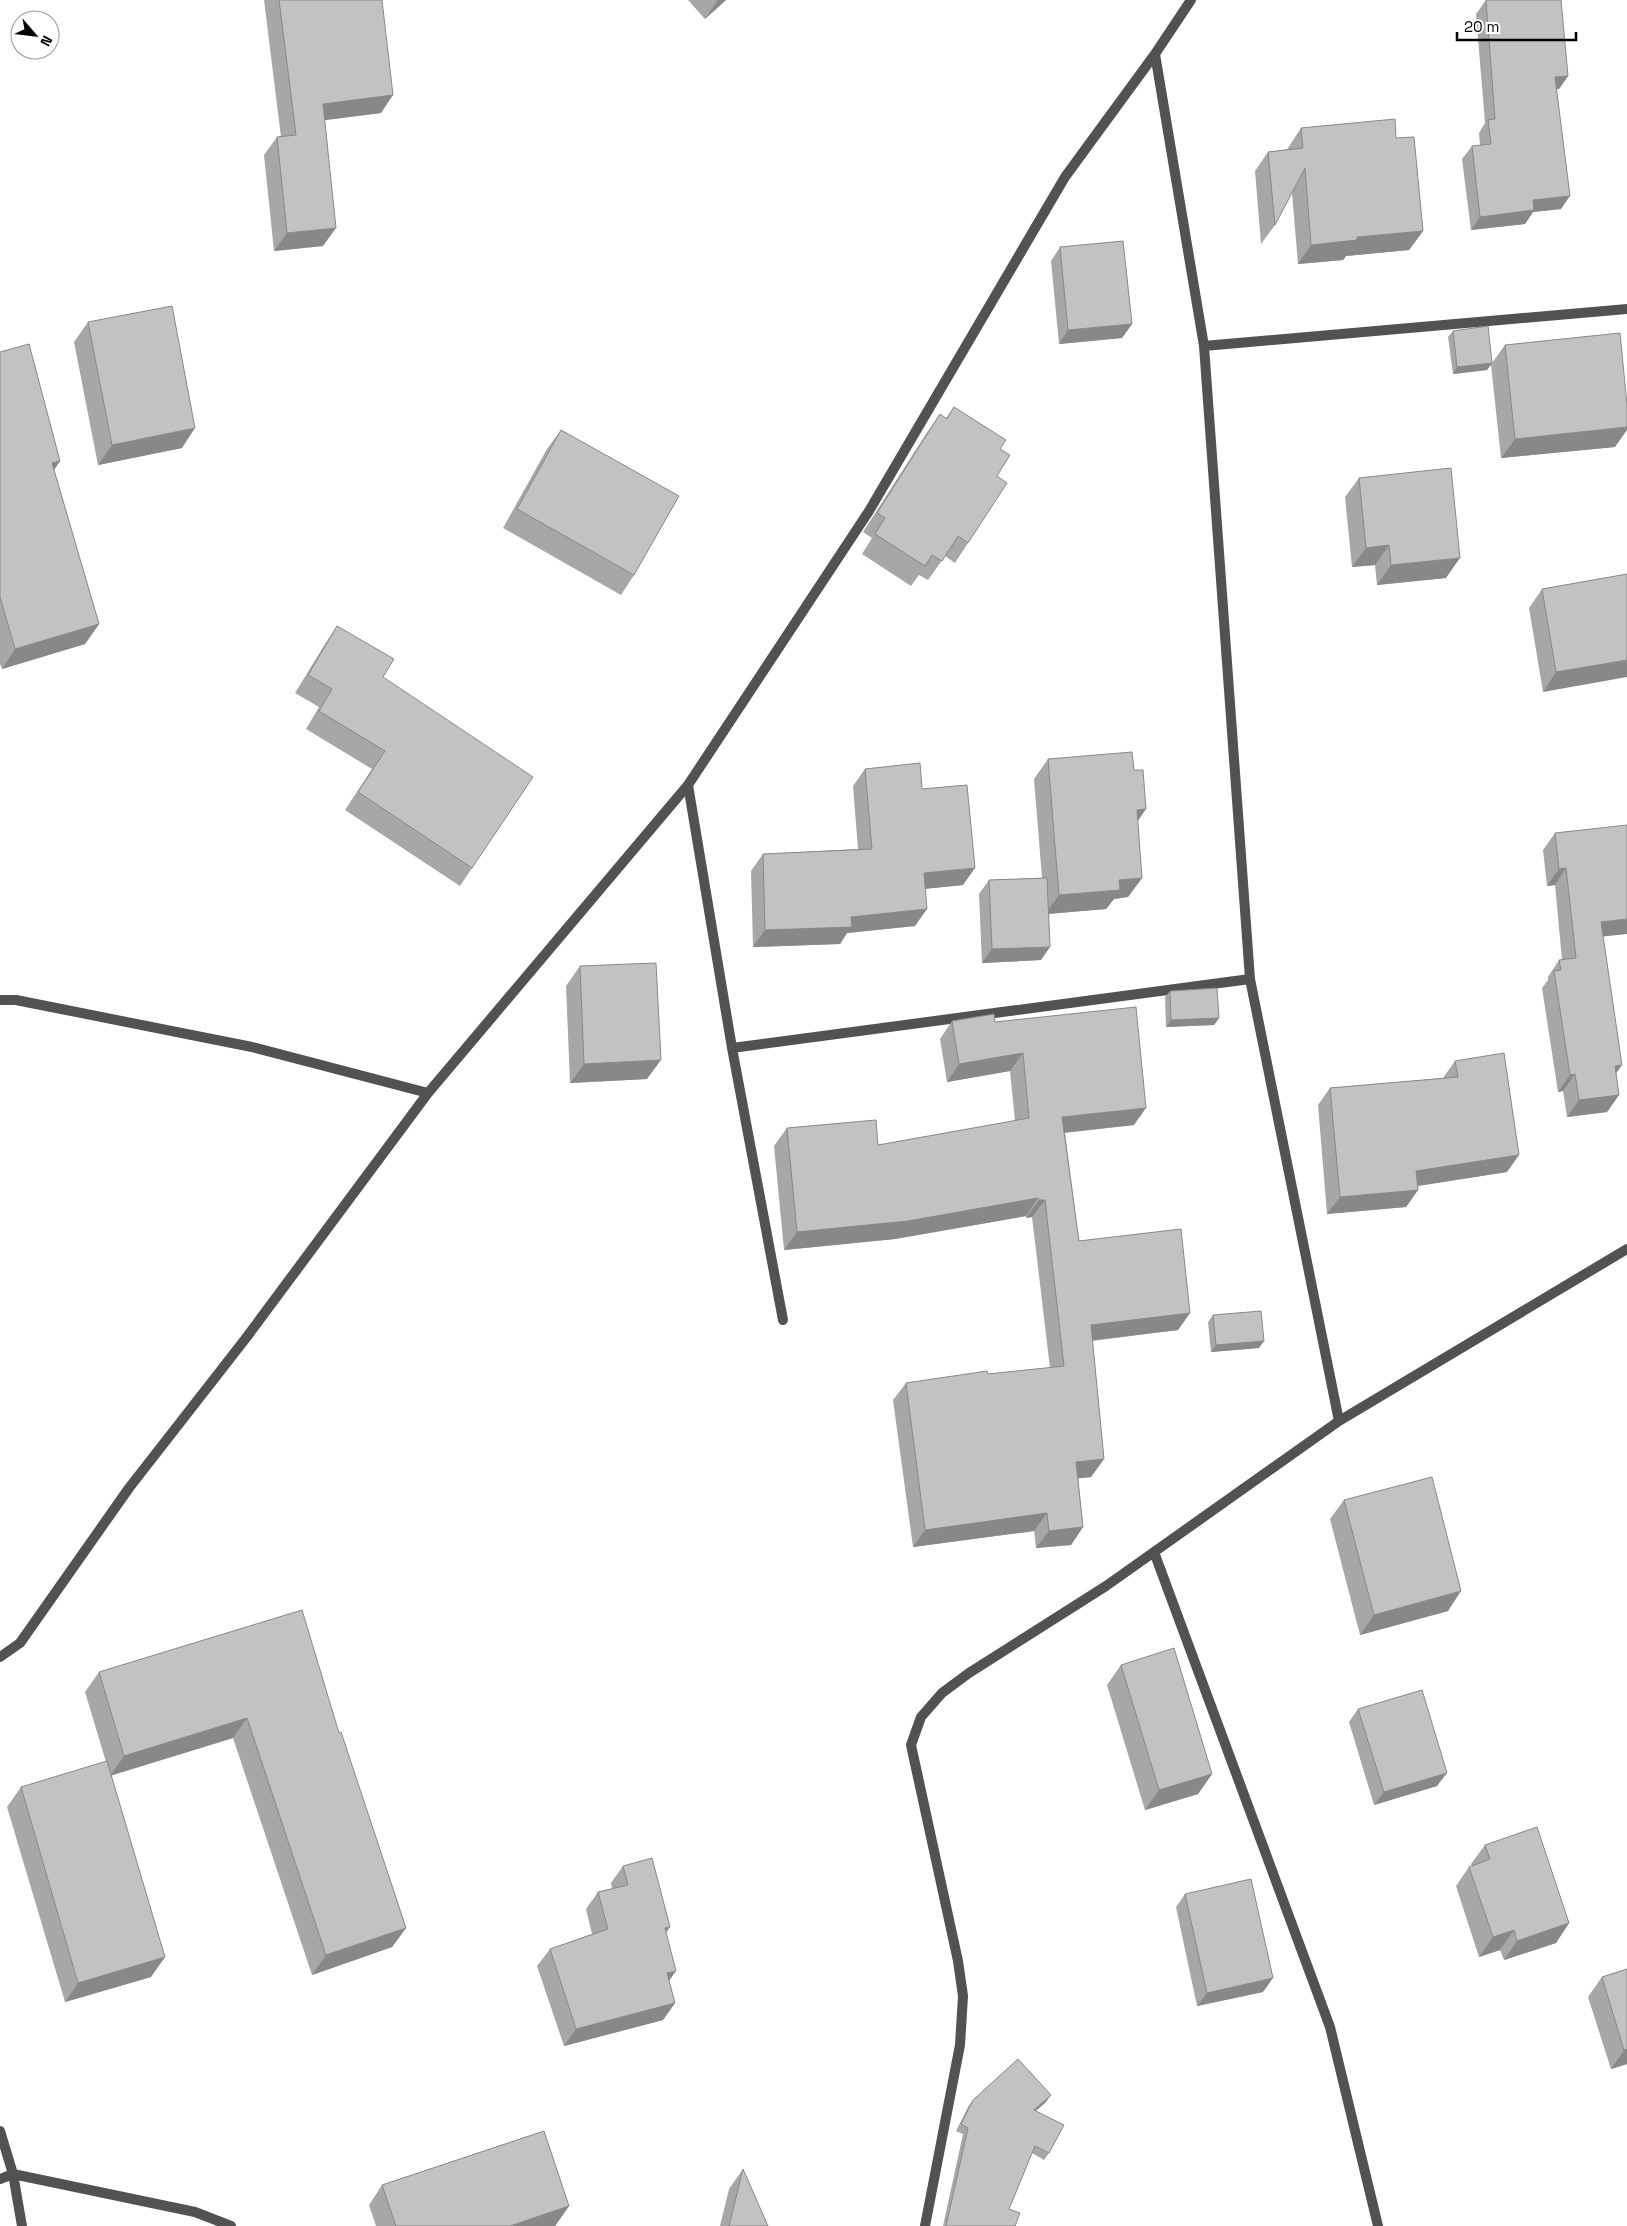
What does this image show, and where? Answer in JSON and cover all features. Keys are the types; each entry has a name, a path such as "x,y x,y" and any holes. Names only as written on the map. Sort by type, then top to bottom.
{"street":[{"path":"0,1657 20,1643 129,1488 246,1338 428,1093 688,785 869,511 1066,178 1156,54 1191,0"},
{"path":"1156,54 1204,346 1250,979 1339,1421"},
{"path":"1204,346 1627,309"},
{"path":"688,785 732,1048 783,1320"},
{"path":"732,1048 1250,979"},
{"path":"0,1000 24,1002 252,1047 428,1093"},
{"path":"925,2226 960,2045 963,1996 958,1961 911,1745 921,1717 942,1693 1154,1552 1339,1421 1627,1249"},
{"path":"1154,1552 1330,2027 1378,2226"},
{"path":"0,2131 13,2174 22,2226"},
{"path":"0,2179 13,2174 195,2212 230,2226"}],"building":[{"path":"279,0 382,0 393,95 323,104 336,228 287,233 277,137 296,135"},
{"path":"1486,0 1561,0 1568,76 1555,77 1570,196 1533,200 1534,210 1480,217 1472,146 1491,144 1488,120 1495,119"},
{"path":"1395,119 1396,138 1414,137 1423,231 1357,237 1357,240 1311,245 1305,168 1275,225 1268,152 1303,148 1301,128"},
{"path":"1123,241 1132,324 1068,330 1060,247"},
{"path":"172,306 195,428 112,445 88,322"},
{"path":"1488,326 1492,363 1457,367 1453,331"},
{"path":"1620,333 1627,405 1627,427 1515,439 1505,345"},
{"path":"29,344 60,461 52,463 99,624 15,649 0,597 0,352"},
{"path":"954,407 1006,440 1000,449 1010,455 997,476 1007,483 968,543 958,536 942,561 932,555 925,566 875,534 885,518 877,513 940,414 947,419"},
{"path":"561,430 679,496 634,575 517,509"},
{"path":"1451,468 1460,558 1391,565 1389,545 1366,548 1359,478"},
{"path":"1627,574 1627,660 1556,672 1542,589"},
{"path":"337,626 394,659 383,677 533,777 472,868 358,792 385,751 319,711 332,689 308,675"},
{"path":"1132,752 1134,770 1143,770 1146,809 1137,810 1142,878 1119,880 1120,890 1059,895 1048,759"},
{"path":"920,763 922,789 967,785 975,868 924,873 927,909 851,917 852,927 765,930 763,854 872,849 865,769"},
{"path":"1627,825 1627,919 1601,922 1622,1065 1615,1066 1619,1095 1579,1100 1575,1074 1570,1075 1554,971 1561,970 1559,960 1576,958 1566,868 1559,869 1555,833"},
{"path":"1047,878 1050,947 992,949 989,880"},
{"path":"656,963 661,1060 584,1064 580,966"},
{"path":"1217,988 1219,1018 1171,1020 1170,991"},
{"path":"1136,1007 1146,1108 1062,1117 1079,1241 1181,1229 1190,1313 1091,1325 1104,1459 1076,1462 1083,1527 1049,1531 1047,1513 925,1530 906,1383 987,1371 988,1374 1064,1366 1045,1200 1039,1200 1038,1198 908,1221 797,1232 787,1128 876,1120 878,1145 1029,1118 1023,1053 959,1064 952,1021 994,1014 995,1022"},
{"path":"1504,1053 1519,1155 1416,1171 1418,1190 1340,1197 1330,1088 1458,1077 1455,1061"},
{"path":"1261,1311 1264,1341 1216,1345 1213,1315"},
{"path":"1432,1477 1461,1591 1374,1615 1344,1500"},
{"path":"302,1610 339,1733 341,1732 406,1928 326,1955 247,1718 124,1756 99,1672"},
{"path":"1174,1648 1212,1774 1159,1790 1121,1665"},
{"path":"1422,1690 1447,1773 1384,1792 1358,1709"},
{"path":"107,1761 165,1957 78,1983 21,1787"},
{"path":"1537,1827 1569,1923 1517,1941 1514,1930 1493,1937 1469,1867 1490,1859 1485,1845"},
{"path":"652,1858 670,1927 665,1928 676,1971 667,1973 675,2003 576,2029 550,1949 608,1929 598,1892 628,1885 623,1866"},
{"path":"1251,1879 1273,1978 1207,1993 1185,1894"},
{"path":"1627,1969 1627,2049 1624,2050 1602,1977"},
{"path":"1018,2059 1051,2095 1034,2110 1064,2125 1049,2153 1035,2146 1009,2209 1020,2213 1015,2226 946,2226 968,2128 961,2124 973,2100"},
{"path":"544,2131 569,2206 510,2226 396,2226 382,2185"},
{"path":"743,2169 768,2226 729,2226"}]}
